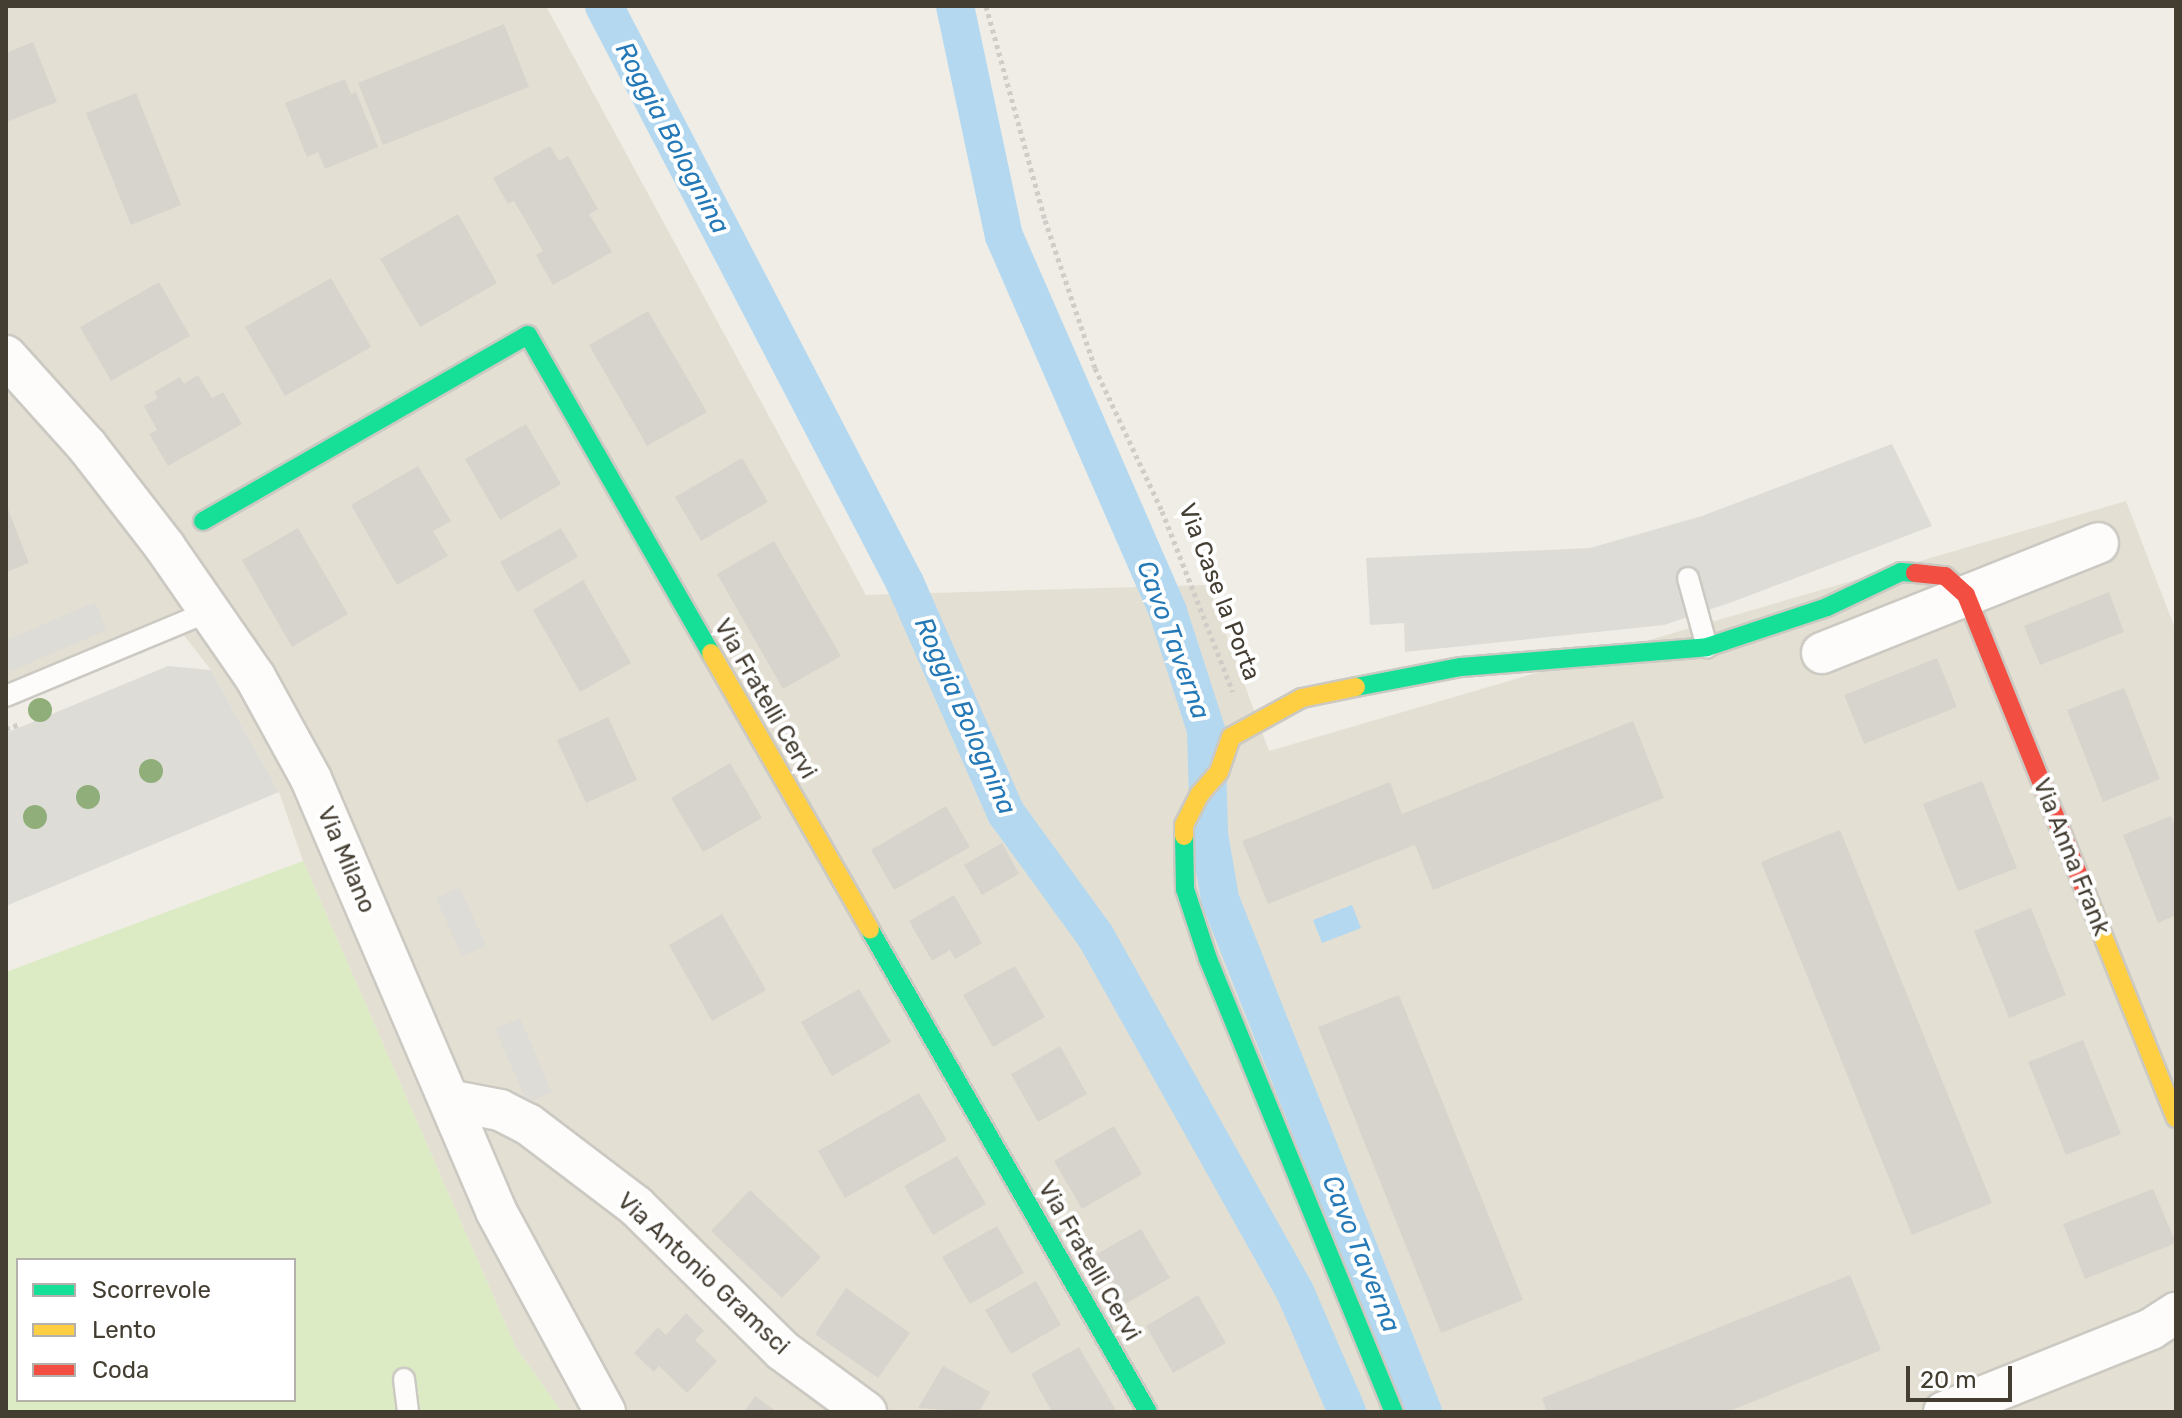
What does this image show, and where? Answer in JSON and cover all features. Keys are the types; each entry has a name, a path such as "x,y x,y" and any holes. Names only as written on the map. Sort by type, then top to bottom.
{"street":[{"name":"Via Fratelli Cervi","path":"203,521 528,335 1148,1412"},
{"name":"Via Milano","path":"6,356 87,446 213,610 311,779 453,1101 496,1211 605,1412"},
{"path":"1822,653 2098,543"},
{"path":"1394,1412 1208,959 1185,889 1184,825 1199,795 1219,772 1231,737 1302,698 1461,667 1707,647 1827,607 1901,572 1945,576 1966,595"},
{"name":"Via Anna Frank","path":"1966,595 2176,1118"},
{"name":"Via Antonio Gramsci","path":"453,1101 500,1110 540,1133 636,1206 783,1351 866,1412"},
{"path":"1944,1412 2151,1329 2176,1313"}],"lane":[{"path":"1688,578 1707,647"},
{"path":"6,696 213,610"},
{"path":"404,1379 408,1412"}],"path":[{"name":"Via Case la Porta","path":"986,6 1045,220 1095,368 1162,511 1235,696 1231,737"}],"shaded area":[{"path":"6,6 546,6 866,595 1208,585 1269,751 2126,501 2176,631 2176,1412 562,1412 516,1348 303,861 279,792 211,670 168,615 6,683"},
{"path":"1892,444 1932,526 1735,601 1664,625 1405,652 1404,623 1370,625 1366,558 1590,548 1702,516"},
{"path":"95,602 107,630 6,673 6,640"},
{"path":"168,666 211,670 279,792 6,906 6,733"},
{"path":"460,887 486,946 462,957 436,898"},
{"path":"520,1018 552,1092 527,1103 495,1029"}],"green space":[{"path":"303,861 516,1348 562,1412 6,1412 6,972"}],"water":[{"path":"1352,905 1361,928 1322,943 1313,920"}],"building":[{"path":"504,24 529,87 383,145 358,83"},
{"path":"33,42 57,102 6,122 6,53"},
{"path":"345,79 351,94 356,92 378,147 325,169 318,152 307,157 285,103"},
{"path":"136,93 181,205 131,225 86,113"},
{"path":"550,146 559,161 568,156 598,209 589,214 612,252 553,285 536,255 543,251 514,201 508,204 493,178"},
{"path":"458,214 497,283 420,327 380,259"},
{"path":"331,278 371,347 285,396 245,327"},
{"path":"159,282 190,336 111,381 80,327"},
{"path":"648,311 707,412 647,446 589,345"},
{"path":"198,375 212,398 223,392 242,424 168,466 149,434 157,430 144,406 158,398 154,392 180,377 184,384"},
{"path":"526,424 561,484 500,520 465,459"},
{"path":"742,458 768,502 701,541 675,497"},
{"path":"418,466 451,521 433,531 448,556 397,585 351,505"},
{"path":"6,504 29,563 6,572"},
{"path":"298,528 348,614 292,647 242,560"},
{"path":"561,528 578,557 517,592 500,562"},
{"path":"774,541 841,656 783,689 717,574"},
{"path":"583,580 631,663 580,692 533,610"},
{"path":"2109,592 2124,632 2040,665 2024,626"},
{"path":"1937,658 1957,707 1864,744 1844,695"},
{"path":"2124,688 2160,779 2103,802 2067,710"},
{"path":"608,717 637,780 586,803 557,740"},
{"path":"1633,721 1664,798 1433,890 1415,845 1268,904 1242,841 1390,782 1402,814"},
{"path":"730,763 762,818 703,852 671,798"},
{"path":"1982,781 2017,868 1958,891 1923,804"},
{"path":"946,806 970,847 894,890 871,850"},
{"path":"2171,816 2176,828 2176,915 2158,923 2123,835"},
{"path":"1840,830 1992,1203 1912,1235 1761,862"},
{"path":"1002,843 1019,874 982,895 964,865"},
{"path":"954,895 982,943 955,959 950,950 932,961 909,921"},
{"path":"2031,908 2066,995 2009,1018 1974,931"},
{"path":"722,914 766,990 712,1021 669,945"},
{"path":"1015,966 1045,1017 993,1047 963,995"},
{"path":"859,989 891,1042 832,1076 801,1022"},
{"path":"1399,995 1523,1300 1441,1333 1318,1027"},
{"path":"2083,1040 2121,1134 2066,1155 2028,1062"},
{"path":"1060,1046 1087,1094 1038,1122 1011,1074"},
{"path":"919,1093 947,1140 845,1198 818,1151"},
{"path":"1114,1126 1142,1174 1082,1209 1054,1161"},
{"path":"957,1156 986,1204 933,1235 904,1186"},
{"path":"2153,1189 2176,1243 2085,1279 2063,1224"},
{"path":"750,1190 821,1257 782,1298 711,1231"},
{"path":"997,1226 1024,1273 970,1304 942,1257"},
{"path":"1141,1229 1170,1278 1125,1304 1097,1254"},
{"path":"1850,1275 1881,1350 1727,1412 1547,1412 1542,1398"},
{"path":"1036,1281 1061,1325 1011,1354 985,1310"},
{"path":"846,1288 910,1333 878,1378 815,1334"},
{"path":"1198,1295 1226,1343 1173,1373 1146,1326"},
{"path":"686,1313 704,1331 695,1340 717,1361 687,1393 659,1366 654,1372 634,1353 658,1327 666,1335"},
{"path":"1079,1347 1117,1412 1052,1412 1031,1374"},
{"path":"943,1366 990,1392 979,1412 918,1408"},
{"path":"755,1396 777,1412 744,1412"}],"waterway":[{"name":"Roggia Bolognina","path":"604,6 905,583 1006,813 1096,937 1296,1294 1347,1412"},
{"name":"Cavo Taverna","path":"955,6 1004,236 1168,612 1206,730 1209,834 1220,899 1423,1412"}],"traffic: fast":[{"path":"203,521 528,335 711,653"},
{"path":"1356,687 1461,667 1707,647 1827,607 1901,572 1915,573"},
{"path":"1184,836 1185,889 1208,959 1394,1412"},
{"path":"870,930 1148,1412"}],"traffic: slow":[{"path":"711,653 870,930"},
{"path":"1184,836 1184,825 1199,795 1219,772 1231,737 1302,698 1356,687"},
{"path":"2087,896 2176,1118"}],"traffic: jam":[{"path":"1915,573 1945,576 1966,595 2087,896"}]}
